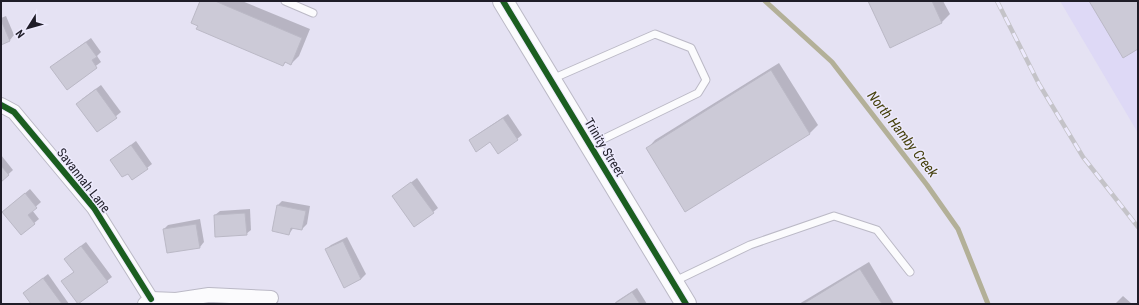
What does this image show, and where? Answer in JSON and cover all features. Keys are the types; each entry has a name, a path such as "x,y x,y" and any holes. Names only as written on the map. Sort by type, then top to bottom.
{"street":[{"name":"Trinity Street","path":"503,1 686,304"},
{"name":"Savannah Lane","path":"1,105 14,112 94,208 148,302"},
{"path":"148,302 176,300 209,295 271,298"}],"lane":[{"path":"285,1 314,12"},
{"path":"551,80 655,34 691,48 706,80 698,93 591,145"},
{"path":"673,282 750,245 834,216 877,230 910,272"}],"shaded area":[{"path":"1060,1 1138,1 1138,133"}],"building":[{"path":"200,1 215,1 302,38 291,65 285,62 283,66 196,29 198,26 191,23"},
{"path":"868,1 932,1 942,23 890,48"},
{"path":"1089,1 1138,1 1138,49 1123,58"},
{"path":"1,20 10,41 1,45"},
{"path":"86,42 97,57 92,60 97,68 67,90 50,67"},
{"path":"771,70 810,134 685,212 646,148"},
{"path":"96,89 117,118 97,132 76,104"},
{"path":"503,118 518,140 498,154 490,142 476,152 469,140"},
{"path":"131,145 148,169 132,180 128,174 122,177 110,160"},
{"path":"1,166 9,175 1,182"},
{"path":"411,182 434,213 414,227 392,196"},
{"path":"25,193 37,208 28,215 35,224 21,235 2,212"},
{"path":"277,205 306,211 302,230 291,228 289,235 272,231"},
{"path":"245,213 247,235 215,237 214,215"},
{"path":"196,224 200,248 167,253 163,229"},
{"path":"343,241 361,279 344,288 325,249"},
{"path":"81,246 108,282 78,304 61,281 74,272 64,259"},
{"path":"860,269 882,304 803,304"},
{"path":"43,278 62,304 31,304 23,293"},
{"path":"632,292 640,304 614,304"}],"waterway":[{"name":"North Hamby Creek","path":"765,1 832,62 927,185 958,229 988,304"}],"railway":[{"path":"997,1 1039,84 1083,157 1138,227"}],"cycle path":[{"path":"503,1 686,304"},
{"path":"1,105 14,112 94,208 151,299"}]}
